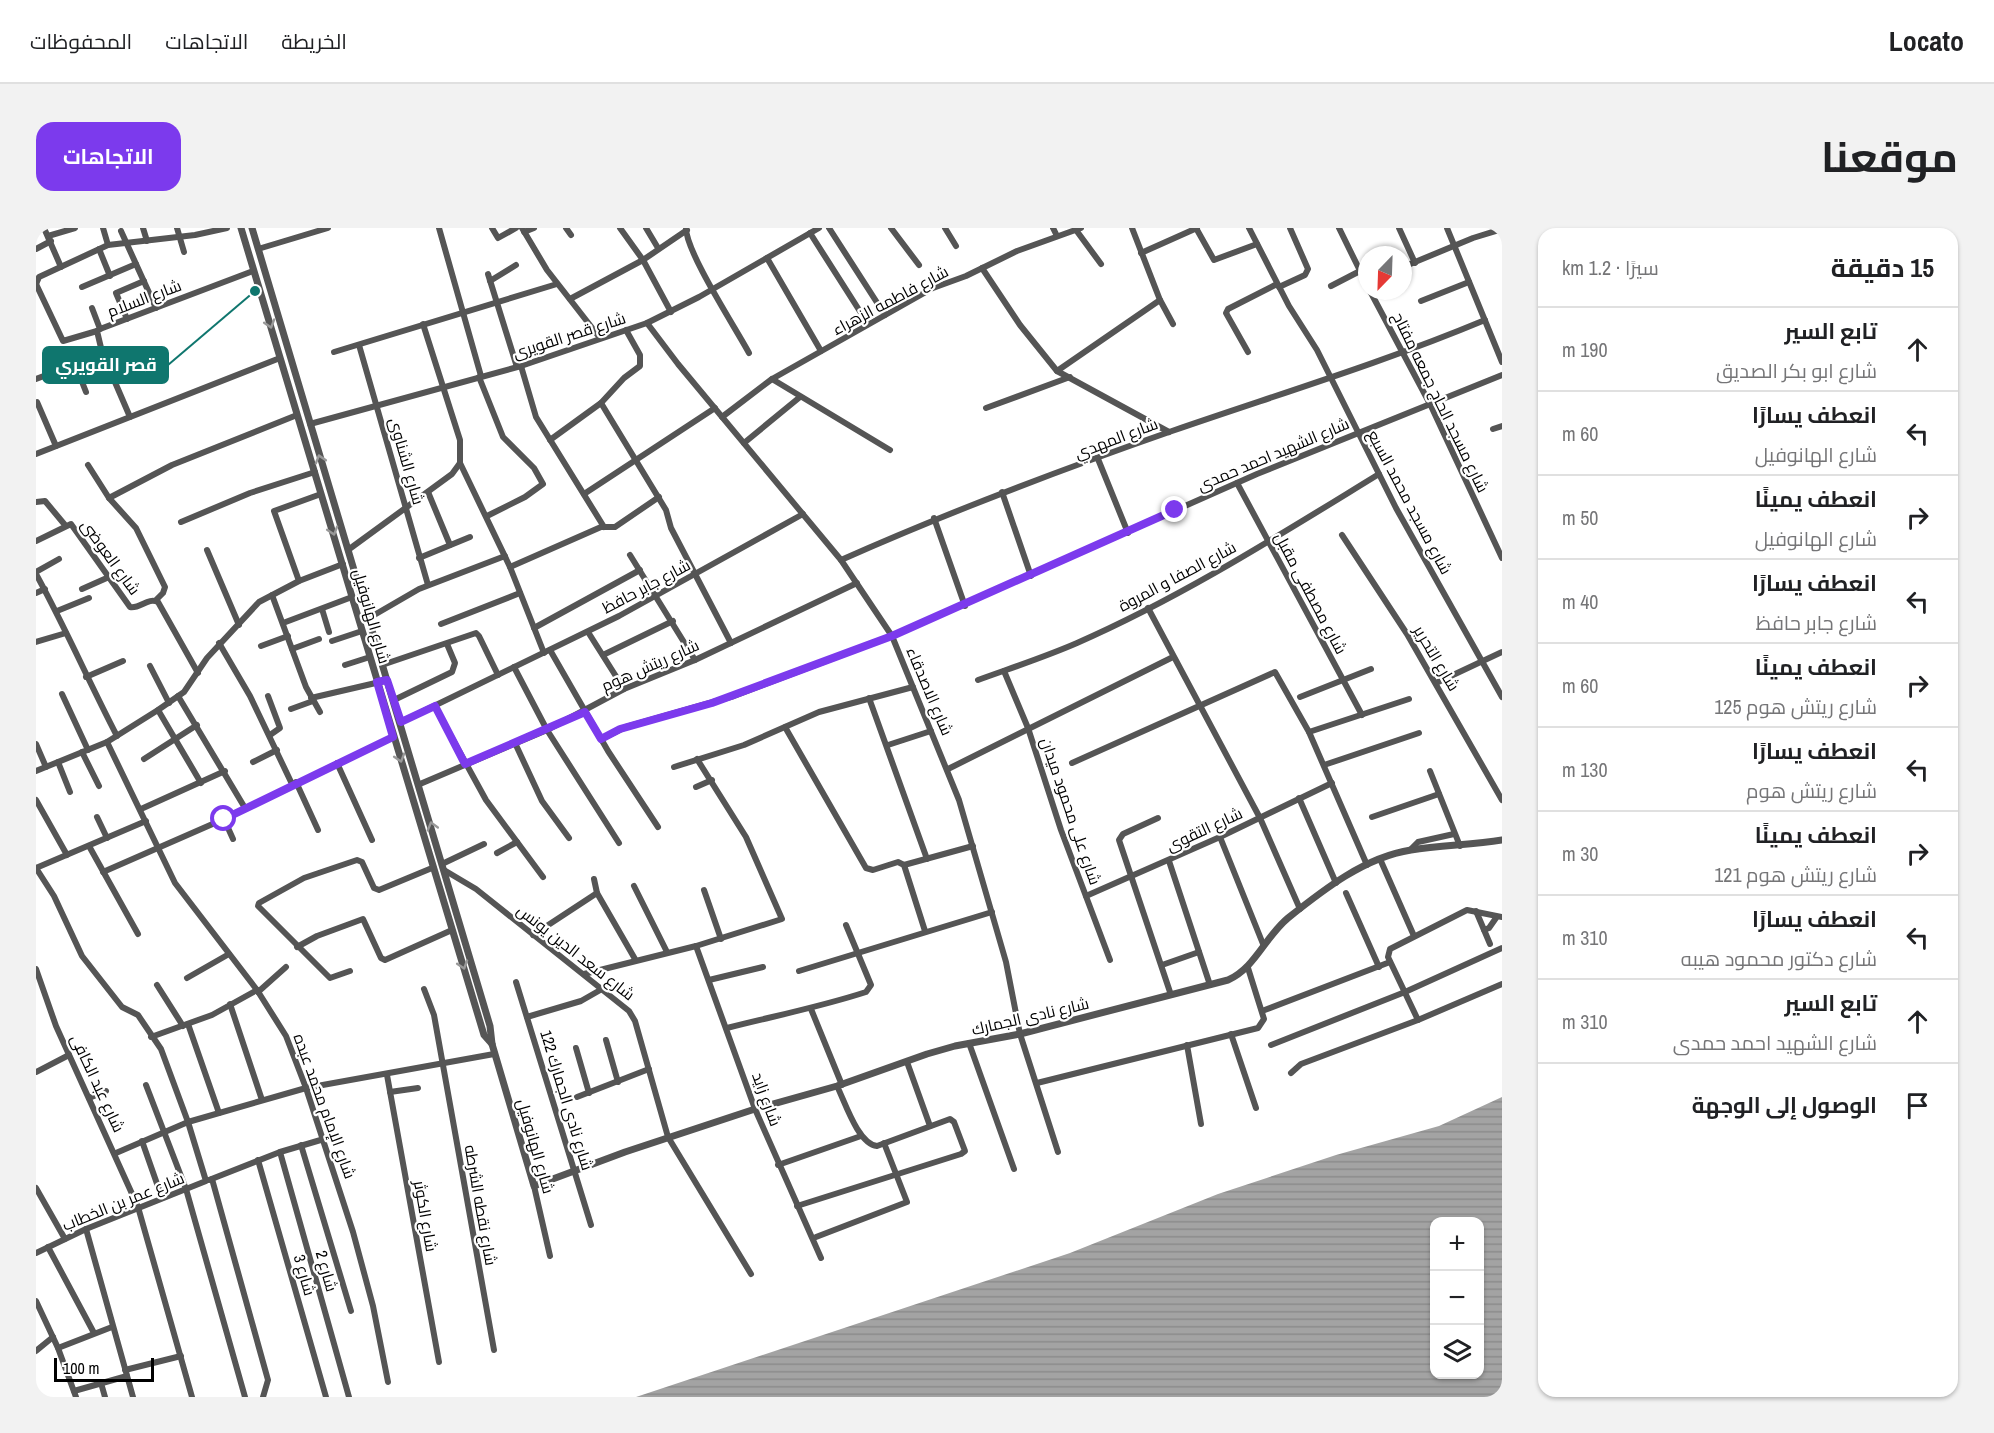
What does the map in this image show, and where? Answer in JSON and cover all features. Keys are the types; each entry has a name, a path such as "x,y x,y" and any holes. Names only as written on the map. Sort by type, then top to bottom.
{"street":[{"path":"44,228 61,267"},
{"path":"36,249 49,239 75,228"},
{"path":"103,228 108,245"},
{"path":"143,228 147,241"},
{"path":"177,228 184,252"},
{"path":"92,308 98,330 63,341 37,281 108,245 180,237 227,228"},
{"name":"شارع الهانوفيل","path":"241,228 432,868 484,1035 492,1044"},
{"name":"شارع الهانوفيل","path":"252,228 382,665 420,784 492,1032 494,1054 534,1186 550,1256"},
{"path":"299,228 302,236"},
{"path":"258,249 328,228"},
{"path":"439,228 480,376 503,437 534,468 543,484 487,516"},
{"path":"492,228 498,238 516,228"},
{"path":"534,228 523,230 534,253 600,338"},
{"path":"566,228 571,235"},
{"path":"620,228 643,260 671,312"},
{"path":"646,228 658,248"},
{"name":"شارع قصر القويرى","path":"310,424 519,366 647,323 714,289 819,228"},
{"path":"829,228 885,315"},
{"path":"891,228 920,265"},
{"path":"945,228 956,246"},
{"path":"1053,228 1057,236"},
{"path":"1132,228 1160,300 1173,324"},
{"path":"1141,253 1197,228 1214,260 1257,244"},
{"name":"شارع مسجد محمد السبع","path":"1249,228 1278,285 1317,350 1378,474 1502,697"},
{"path":"1248,352 1226,313 1228,309 1305,275 1308,269 1290,228"},
{"path":"1350,228 1340,230 1358,267"},
{"path":"1399,228 1415,263"},
{"path":"1447,228 1502,362"},
{"path":"570,299 643,260 687,229 691,248 749,353"},
{"path":"1078,229 1101,264"},
{"name":"شارع فاطمه الزهراء","path":"722,417 772,379 933,288 982,268 1017,250 1078,229"},
{"path":"1412,264 1455,245 1502,229"},
{"path":"122,231 156,308"},
{"path":"810,233 868,324"},
{"path":"99,249 110,276"},
{"path":"767,258 821,351"},
{"path":"82,287 136,264"},
{"path":"516,265 489,278 497,303 536,417 604,527"},
{"path":"982,268 1020,325 1057,371 1169,432"},
{"name":"شارع السلام","path":"130,417 102,352 98,330 253,271"},
{"path":"1330,286 1358,272"},
{"path":"127,319 116,293 144,281"},
{"path":"1421,301 1469,282"},
{"path":"334,352 557,284"},
{"path":"1057,371 1160,300"},
{"name":"شارع مسجد الحاج جمعه مفتاح","path":"1375,300 1431,406 1502,558"},
{"name":"شارع المهدي","path":"841,560 934,518 1002,492 1169,432 1405,354 1485,320"},
{"name":"شارع الاصدقاء","path":"647,323 841,560 892,636 948,769 973,846 1016,1003 1020,1034 1058,1152"},
{"path":"423,324 441,387 458,429 460,463 510,567 534,628 601,739 658,827"},
{"path":"550,440 601,403 641,363 626,330"},
{"name":"شارع الشناوى","path":"359,345 407,508 418,558 428,585"},
{"path":"36,379 102,352"},
{"path":"110,370 140,356"},
{"path":"36,454 280,358"},
{"path":"75,364 86,392"},
{"name":"شارع الشهيد احمد حمدى","path":"601,739 620,729 712,703 892,636 965,606 1237,483 1358,433 1431,406 1502,375"},
{"path":"986,408 1070,377"},
{"path":"772,379 890,450"},
{"path":"744,443 800,397"},
{"path":"37,402 56,446"},
{"path":"601,403 666,510 671,528 730,643"},
{"path":"584,494 715,408"},
{"path":"109,498 194,455 297,415"},
{"path":"1493,429 1502,426"},
{"path":"1098,459 1128,533"},
{"path":"348,550 452,474 460,463"},
{"path":"88,465 109,498 136,528 165,586 163,593 156,600"},
{"path":"181,522 250,493 315,472"},
{"name":"شارع الصفا و المروة","path":"978,680 1076,643 1148,608 1269,542 1378,474"},
{"name":"شارع مصطفى مقبل","path":"1237,483 1362,715"},
{"path":"428,492 450,546"},
{"path":"1002,492 1031,576"},
{"path":"299,581 274,511 321,494"},
{"path":"510,567 604,527 615,527 659,497"},
{"path":"36,502 45,501 66,525"},
{"name":"شارع جابر حافظ","path":"401,722 588,632 803,514"},
{"path":"934,518 965,606"},
{"name":"شارع العوضى","path":"36,541 66,525 72,525 130,607 156,600 198,673"},
{"name":"شارع التحرير","path":"1342,535 1436,683 1502,800"},
{"path":"418,558 471,537"},
{"path":"207,550 239,625"},
{"path":"630,555 673,621 695,660"},
{"path":"369,618 428,585 505,556"},
{"path":"59,559 36,573 57,611 86,677 117,736"},
{"path":"36,771 107,742 169,703 190,686 219,643 259,603 299,581 343,564"},
{"path":"534,628 640,570"},
{"path":"82,589 109,577"},
{"name":"شارع ريتش هوم","path":"420,784 547,730 624,690 695,660 857,583"},
{"path":"36,592 45,589"},
{"path":"441,624 520,593"},
{"path":"272,595 312,699 320,712"},
{"path":"57,611 89,597"},
{"path":"283,623 352,597"},
{"path":"1148,608 1260,818 1300,909"},
{"path":"322,609 329,632"},
{"name":"شارع ريتش هوم","path":"603,655 673,621"},
{"path":"332,641 362,631"},
{"path":"588,632 624,690"},
{"path":"36,642 66,633"},
{"path":"382,665 478,634 498,675"},
{"path":"261,646 288,636"},
{"path":"292,649 319,639"},
{"path":"219,643 270,735 318,830"},
{"path":"394,700 452,672 455,663 447,644"},
{"path":"1436,683 1502,652"},
{"path":"345,665 370,657"},
{"path":"948,769 1173,657"},
{"path":"86,677 123,661"},
{"path":"150,666 169,703"},
{"path":"514,667 547,730 619,843"},
{"path":"1300,697 1371,669"},
{"name":"شارع على محمود ميدان","path":"1004,671 1028,728 1061,830 1110,960"},
{"path":"1072,763 1270,672 1276,674 1309,732 1366,865"},
{"path":"291,709 312,699 387,680"},
{"path":"674,766 744,745 819,712 913,687"},
{"path":"62,694 99,786"},
{"path":"178,696 225,771 245,808"},
{"path":"268,696 280,729 270,735"},
{"path":"869,698 888,745 927,859"},
{"path":"1309,732 1409,699"},
{"path":"435,706 486,800 543,877"},
{"path":"158,710 201,783"},
{"path":"144,759 197,725"},
{"path":"785,727 866,868 873,870 898,862 904,865 973,846"},
{"path":"888,745 931,731"},
{"path":"1324,765 1419,733"},
{"path":"104,872 224,819 294,783 393,737"},
{"name":"شارع الإمام محمد عبده","path":"107,742 175,883 257,991 286,1036 324,1139 363,1269 388,1382"},
{"path":"515,743 542,801 569,838"},
{"path":"36,744 46,767"},
{"path":"253,762 277,750"},
{"path":"584,974 635,959 696,946 780,921 781,913 746,837 697,759"},
{"path":"58,762 70,792"},
{"path":"338,763 372,840"},
{"path":"141,809 225,771"},
{"path":"1430,771 1460,846"},
{"path":"696,787 712,780"},
{"name":"شارع التقوى","path":"1086,896 1169,861 1332,783"},
{"path":"1372,817 1439,794"},
{"path":"1299,798 1336,883"},
{"path":"36,800 67,855"},
{"path":"97,817 107,838"},
{"path":"1158,818 1120,836 1120,844 1171,995"},
{"path":"224,819 233,839"},
{"path":"36,868 146,821"},
{"path":"1410,850 1418,842 1454,834"},
{"path":"1220,837 1263,944"},
{"path":"1037,1083 1261,1026 1264,1019 1248,968 1263,944 1300,909 1336,883 1380,859 1410,850 1502,840"},
{"path":"497,853 517,842"},
{"path":"443,867 484,844"},
{"path":"88,846 138,934"},
{"path":"1380,859 1414,936"},
{"path":"350,971 330,978 258,905 304,878 357,860 362,862 373,886 379,890 432,868"},
{"path":"1169,861 1210,986"},
{"path":"904,865 925,931"},
{"name":"شارع سعد الدين يونس","path":"443,867 476,889 584,974 633,1016 668,1137 751,1274"},
{"name":"شارع عمر بن الخطاب","path":"36,868 54,896 82,956 122,1007 138,1015 161,1049 209,1180 86,1228 36,1253"},
{"path":"594,879 597,893 635,959"},
{"path":"634,886 667,952"},
{"path":"704,890 721,939"},
{"path":"533,936 597,893"},
{"path":"1346,893 1379,967"},
{"path":"1418,1020 1388,957 1390,949 1467,910 1499,917 1490,928 1484,930"},
{"path":"1476,911 1490,944"},
{"path":"799,971 858,955 925,931 992,912"},
{"path":"297,946 316,936 363,919 381,958 385,960 452,930"},
{"path":"727,1028 811,1008 868,990 871,985 846,925"},
{"name":"شارع زايد","path":"696,946 755,1109 820,1258"},
{"path":"1271,1045 1405,992 1502,948"},
{"path":"1162,966 1199,952"},
{"path":"187,978 229,954"},
{"path":"1262,1011 1390,962"},
{"path":"151,1037 185,1025 257,991 286,967"},
{"path":"709,980 763,967"},
{"name":"شارع نادى الجمارك","path":"534,1186 668,1137 969,1043 1020,1034 1210,986 1239,975 1248,968"},
{"name":"شارع عبد الكافى","path":"36,969 69,1055 116,1153 138,1207 192,1397"},
{"name":"شارع نادى الجمارك 122","path":"516,982 591,1226"},
{"path":"1291,1073 1301,1064 1418,1020 1502,984"},
{"path":"158,985 185,1025 219,1113"},
{"name":"شارع نقطه الشرطه","path":"424,989 434,1015 441,1065 494,1350"},
{"path":"527,1017 559,1009 602,989"},
{"path":"230,1004 262,1100"},
{"path":"796,1206 964,1153 965,1148 952,1120 884,1143 872,1145 861,1136 811,1008"},
{"path":"1231,1034 1256,1108"},
{"path":"606,1040 618,1082"},
{"path":"969,1043 1014,1169"},
{"path":"1187,1046 1201,1124"},
{"path":"576,1048 589,1093"},
{"path":"116,1153 188,1122 306,1088 494,1054"},
{"path":"36,1072 69,1055"},
{"path":"907,1062 930,1126"},
{"path":"577,1097 649,1070"},
{"name":"شارع الكوثر","path":"387,1075 439,1362"},
{"path":"146,1085 166,1131 186,1189 245,1397"},
{"path":"390,1092 418,1088"},
{"path":"89,1098 106,1091"},
{"path":"778,1165 861,1136"},
{"path":"263,1397 268,1380 209,1180 279,1152 324,1139"},
{"path":"142,1141 162,1198"},
{"path":"816,1237 906,1204 908,1200 884,1143"},
{"path":"301,1145 351,1311"},
{"name":"شارع 2","path":"279,1152 349,1397"},
{"name":"شارع 3","path":"258,1161 326,1397"},
{"path":"36,1188 65,1239"},
{"path":"86,1228 133,1397"},
{"path":"48,1247 94,1333"},
{"path":"36,1301 58,1348 75,1394 126,1373 181,1356"},
{"path":"58,1348 112,1327"},
{"path":"36,1351 53,1337"},
{"path":"101,1383 105,1397"}],"shaded area":[{"path":"1502,1097 1502,1397 636,1397 1070,1253 1218,1194 1336,1155 1439,1126"}],"place":[{"name":"قصر القويري","path":"255,291"}],"route":[{"path":"224,819 292,784 393,737 377,682 387,680 401,722 435,706 465,764 585,712 601,739 620,729 734,696 892,636 965,606 1175,510"}]}
